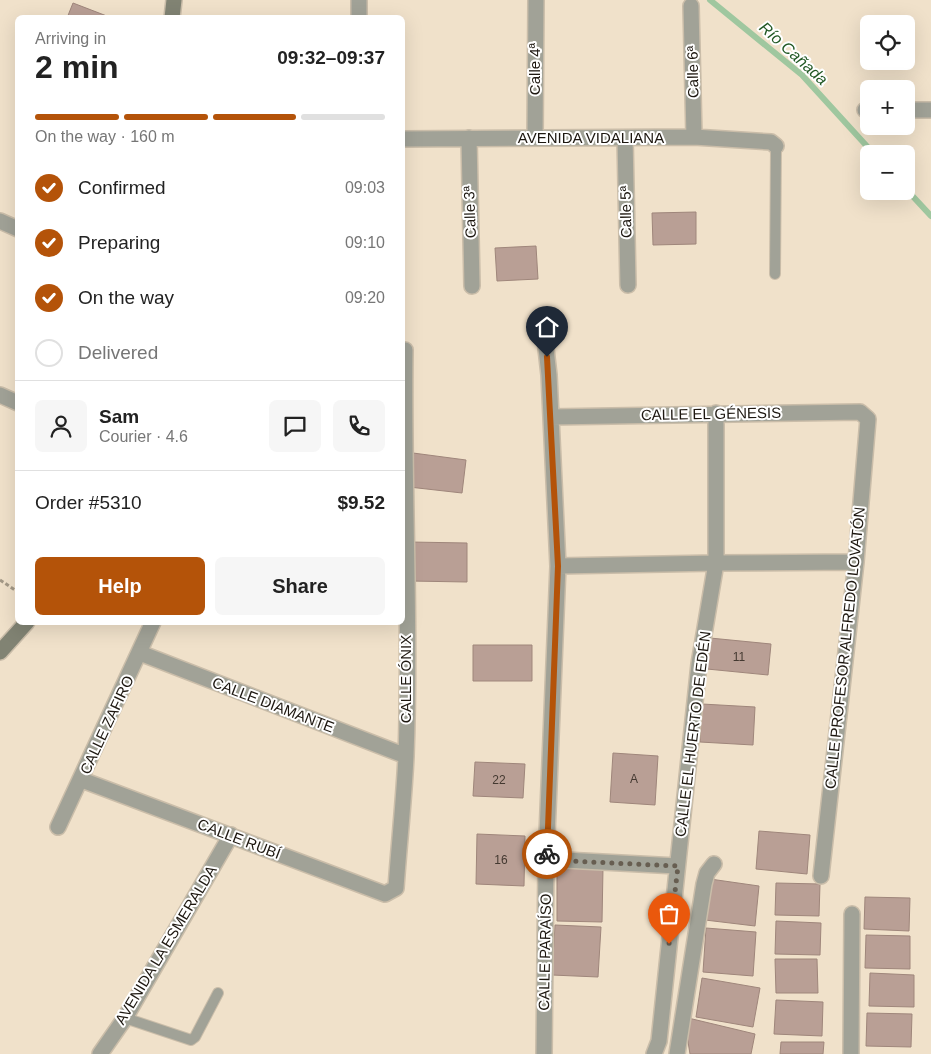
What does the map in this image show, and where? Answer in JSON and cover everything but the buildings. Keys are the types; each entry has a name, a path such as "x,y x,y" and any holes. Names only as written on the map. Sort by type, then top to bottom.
{"main road":[{"path":"172,15 174,0"},
{"path":"0,652 23,625"}],"street":[{"path":"359,0 359,15"},
{"name":"Calle 4ª","path":"535,138 536,0"},
{"name":"Calle 6ª","path":"691,6 694,137"},
{"path":"915,110 931,110"},
{"name":"AVENIDA VIDALIANA","path":"405,139 694,137 771,142 776,146"},
{"name":"Calle 3ª","path":"468,138 472,286"},
{"name":"Calle 5ª","path":"625,138 628,286"},
{"path":"0,221 15,228"},
{"name":"CALLE PARAÍSO","path":"544,1054 546,860 558,566 551,417 545,340"},
{"path":"0,395 15,402"},
{"name":"CALLE EL GÉNESIS","path":"551,417 860,412 868,419"},
{"name":"CALLE EL HUERTO DE EDÉN","path":"654,1054 659,1041 699,664 716,562 716,413"},
{"name":"CALLE PROFESOR ALFREDO LOVATÓN","path":"821,876 856,562 868,419"},
{"path":"558,566 716,562 856,562"},
{"name":"CALLE ÓNIX","path":"396,888 406,756 405,599"},
{"name":"CALLE ZAFIRO","path":"58,827 82,780 151,625"},
{"name":"CALLE DIAMANTE","path":"140,653 406,756"},
{"name":"CALLE RUBÍ","path":"82,780 385,894 396,888"},
{"name":"AVENIDA LA ESMERALDA","path":"100,1054 125,1018 231,836"},
{"path":"546,860 678,866"},
{"path":"677,1054 704,884 707,873 714,864"},
{"path":"851,1054 852,914"}],"lane":[{"path":"775,274 776,146"},
{"path":"125,1018 191,1040 195,1037 218,994"}],"path":[{"path":"0,580 15,590"}],"waterway":[{"name":"Río Cañada","path":"710,0 802,75 866,145"},
{"name":"Río Cañada","path":"915,199 931,216"}],"way so far":[{"path":"547,854 546,860 678,866 669,944"}],"route":[{"path":"547,357 558,566 547,854"}]}
